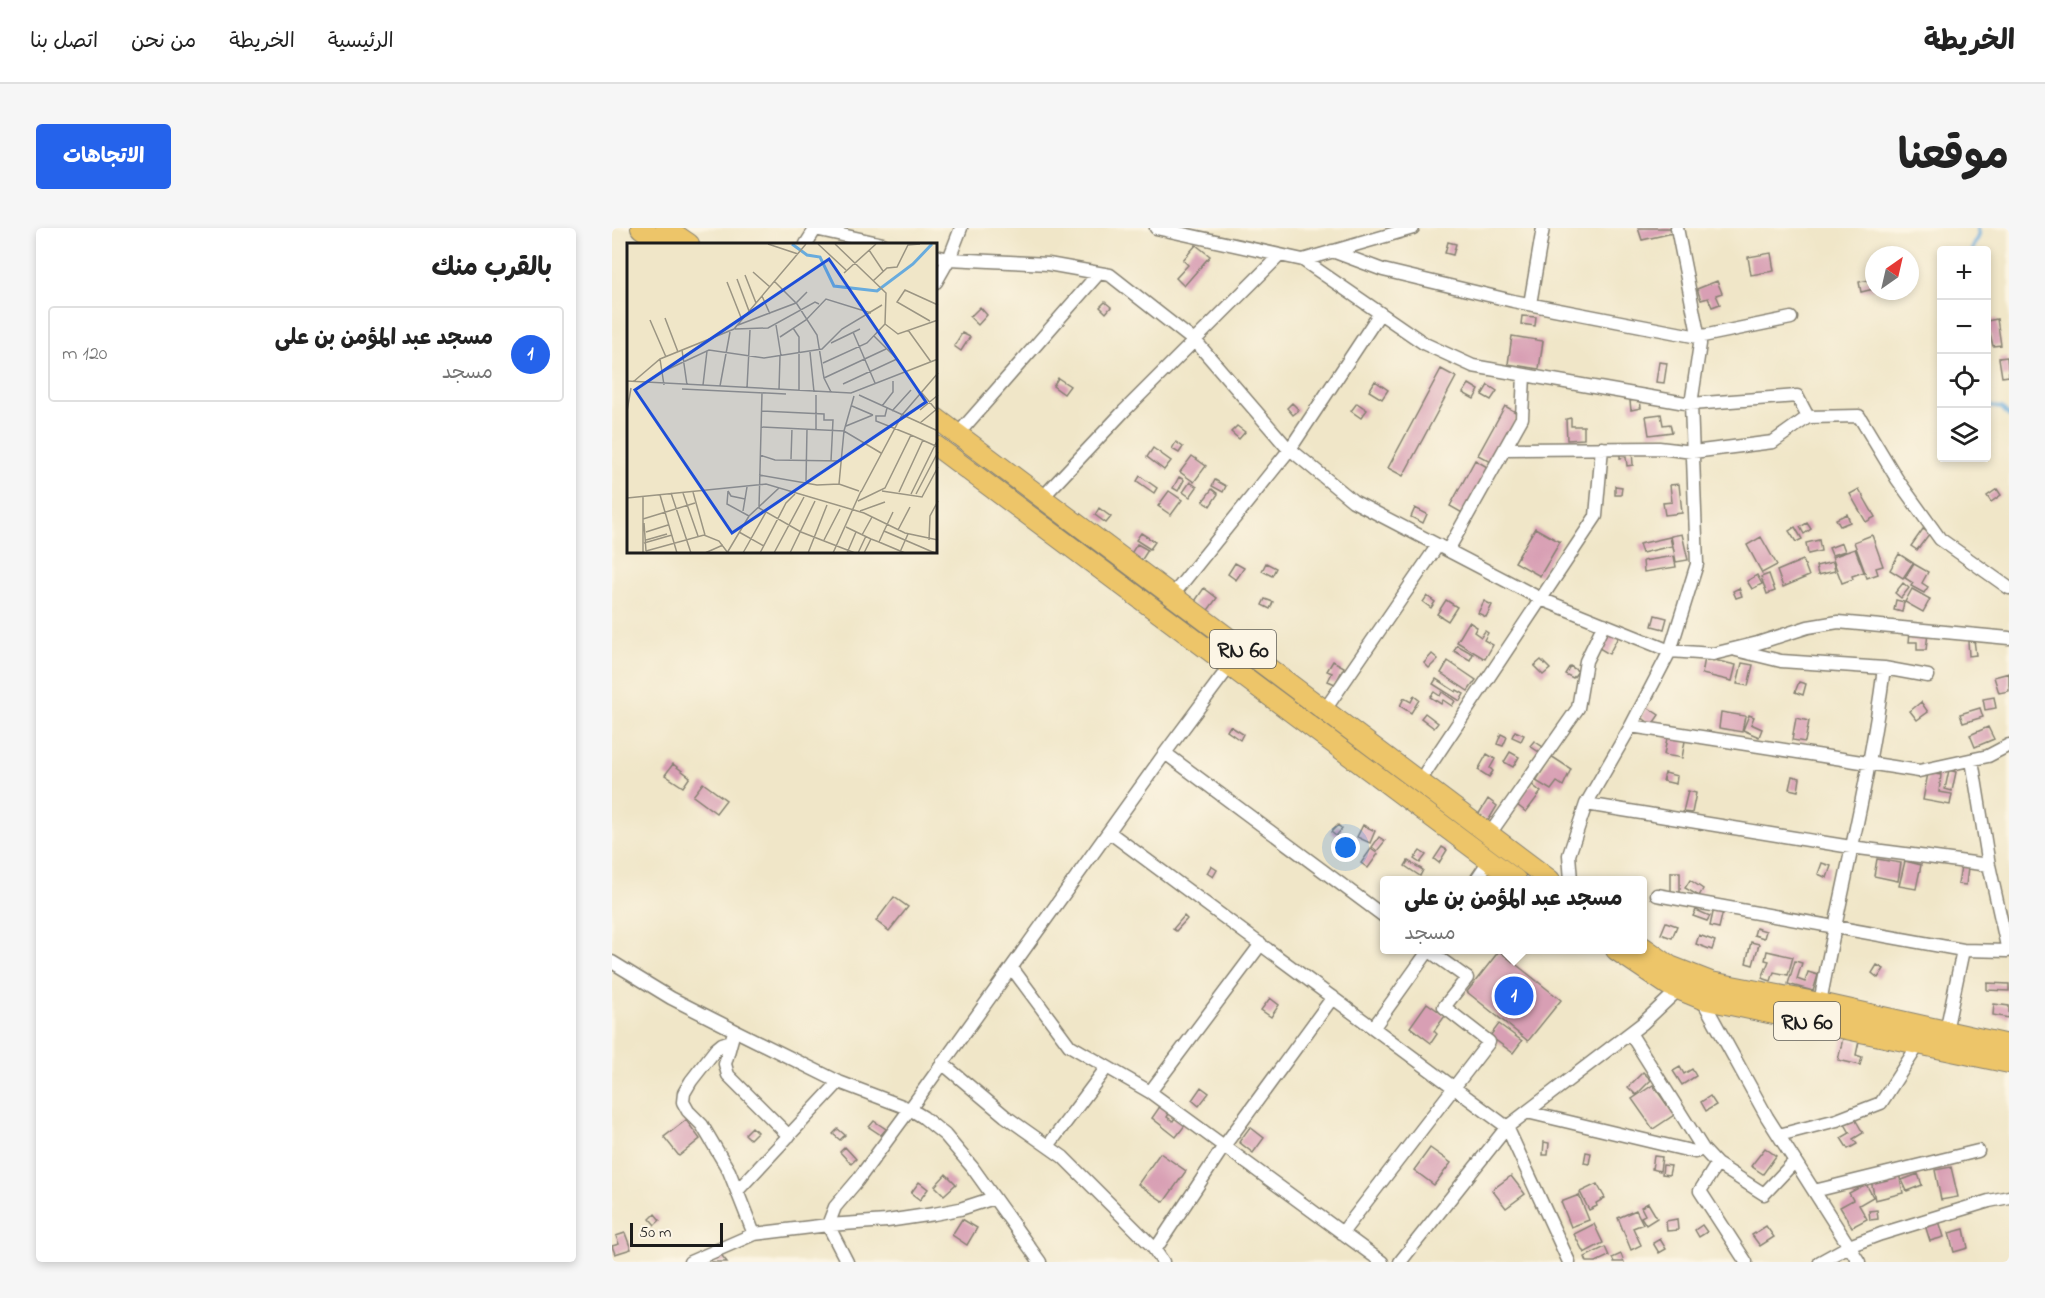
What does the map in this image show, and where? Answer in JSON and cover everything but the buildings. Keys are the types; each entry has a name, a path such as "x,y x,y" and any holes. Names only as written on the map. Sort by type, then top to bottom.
{"main road":[{"path":"641,228 662,243"},
{"path":"666,228 688,243"},
{"name":"RN 60","path":"938,419 1545,876"},
{"name":"RN 60","path":"938,449 1510,876"},
{"name":"RN 60","path":"1647,950 1670,966 1699,979 2009,1045"},
{"name":"RN 60","path":"1622,954 1658,979 1702,999 2009,1064"}],"street":[{"path":"938,278 949,259 961,228"},
{"path":"1156,228 1303,260 1425,344 1473,366 1691,404 1797,396 1808,417"},
{"path":"1303,260 1375,234 1413,228"},
{"path":"1530,304 1544,228"},
{"path":"1571,876 1569,855 1586,804 1631,726 1670,651 1697,564 1691,404 1700,344 1677,228"},
{"path":"807,243 816,229 879,243"},
{"path":"1332,251 1383,270 1530,304 1698,338 1791,318"},
{"path":"1042,498 1124,411 1280,255"},
{"path":"938,256 1048,264 1110,275 1194,340 1290,449 1353,501 1541,599 1670,651 1713,654 1808,627 1839,622 2009,638"},
{"path":"958,434 1099,273"},
{"path":"1172,596 1290,449 1380,313"},
{"path":"1324,711 1443,548 1505,449 1522,418 1524,375"},
{"path":"1505,449 1659,448 1693,452 1773,442 1808,417 1859,416 1897,478 1940,539 2009,588"},
{"path":"1419,782 1596,516 1602,448"},
{"path":"1489,835 1578,708 1586,661 1604,624"},
{"path":"1733,649 1781,661 1884,668 1928,676"},
{"path":"847,1262 828,1225 835,1207 910,1109 1229,667"},
{"path":"1820,1004 1869,762 1884,668"},
{"path":"1631,726 1919,771 1988,756 2009,744"},
{"path":"1165,753 1380,913"},
{"path":"1657,895 1963,950 2008,951 1989,865 1972,760"},
{"path":"1586,804 1851,847 1989,865"},
{"path":"1109,832 1507,1127 1569,1262"},
{"path":"1479,876 1489,861"},
{"path":"1150,1092 1261,944"},
{"path":"1946,1031 1963,950"},
{"path":"1374,1027 1426,954"},
{"path":"1342,1233 1490,1042 1444,1007 1467,978 1434,954"},
{"path":"612,963 733,1036 839,1082 910,1109 945,1135 972,1167 1040,1262"},
{"path":"1012,968 1069,1046 1150,1092 1382,1262"},
{"path":"1400,1262 1507,1127 1630,1033 1678,990"},
{"path":"1155,1250 1224,1146 1333,997"},
{"path":"1702,999 1779,1135 1858,1262"},
{"path":"1630,1033 1703,1149 1718,1164 1764,1194 1795,1161"},
{"path":"733,1036 725,1064 728,1075 789,1136"},
{"path":"733,1036 716,1049 691,1081 684,1093 683,1102 688,1111 702,1125 738,1190 754,1234"},
{"path":"1779,1135 1837,1120 1881,1103 1919,1044"},
{"path":"942,1063 1005,1116 1063,1157 1155,1250 1163,1262"},
{"path":"1048,1146 1107,1067"},
{"path":"738,1190 839,1082"},
{"path":"1527,1112 1695,1152 1703,1149"},
{"path":"1814,1191 1978,1151"},
{"path":"1718,1164 1700,1191 1746,1262"},
{"path":"1820,1262 1849,1246 1940,1215 2009,1197"},
{"path":"690,1262 754,1234 934,1214 960,1209 994,1198"}],"waterway":[{"path":"1974,246 1979,235 1978,228"},
{"path":"1991,407 2002,408 2009,416"}],"place":[{"name":"مسجد عبد المؤمن بن على","path":"1514,996"}]}
